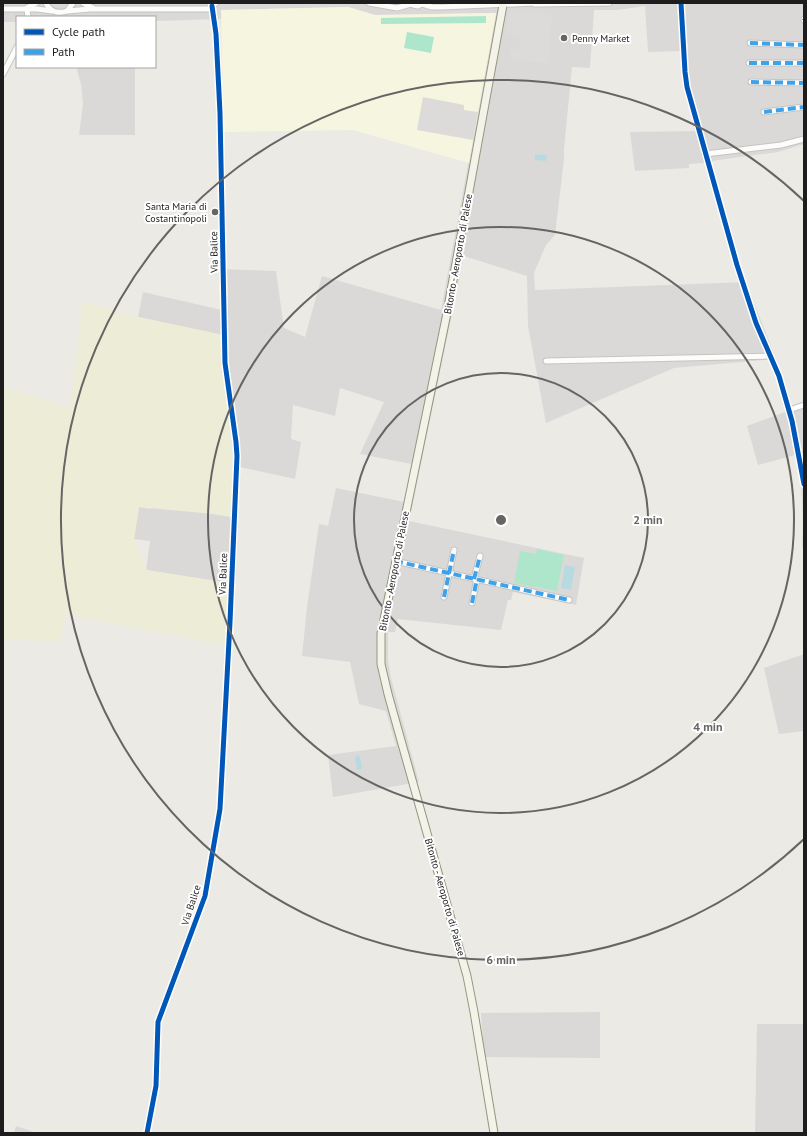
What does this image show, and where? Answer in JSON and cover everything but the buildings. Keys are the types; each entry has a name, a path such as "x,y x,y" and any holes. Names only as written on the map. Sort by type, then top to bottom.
{"main road":[{"name":"Bitonto - Aeroporto di Palese","path":"494,1133 476,1019 467,976 388,694 381,664 381,634 446,318 503,5"}],"street":[{"path":"27,9 36,3"},
{"path":"46,3 56,14"},
{"path":"67,11 73,3"},
{"path":"83,3 98,9"},
{"path":"369,3 397,8 411,3 418,6 422,3 432,7 534,3 609,3"},
{"path":"397,8 403,3"},
{"path":"433,3 442,7"},
{"path":"681,3 687,87 737,265 756,322 779,376 789,410 804,484"},
{"path":"3,9 27,9 56,14 67,11 98,9 208,9 214,5"},
{"name":"Via Balice","path":"147,1133 156,1086 158,1022 205,896 221,801 237,456 225,363 220,113 214,5"},
{"path":"27,9 28,16"},
{"path":"750,43 804,45"},
{"path":"3,74 16,49"},
{"path":"749,63 804,63"},
{"path":"751,82 804,83"},
{"path":"764,112 804,107"},
{"path":"705,154 781,145 804,139"},
{"path":"546,361 770,356"},
{"path":"789,410 804,405"},
{"path":"444,597 454,550"},
{"path":"472,603 480,556"},
{"path":"395,561 569,600"}],"shaded area":[{"path":"3,3 804,3 804,144 778,152 689,164 689,168 635,171 630,132 695,131 682,77 680,51 648,52 645,6 618,10 594,10 590,68 572,67 564,159 555,235 546,245 534,273 535,290 746,282 776,359 674,368 546,423 528,326 527,276 464,256 409,521 584,558 576,605 513,592 511,600 508,600 501,630 398,619 395,632 388,632 388,660 391,678 419,782 333,797 328,755 396,746 386,711 359,704 350,662 302,656 307,607 319,524 328,526 336,488 404,502 412,464 360,454 384,402 340,388 335,416 293,405 291,439 301,442 295,479 235,466 235,451 227,396 223,335 138,317 143,292 222,310 221,269 276,271 284,328 305,337 322,276 441,310 496,13 375,15 348,7 222,10 221,19 156,21 156,16 16,16 16,22 3,22"},
{"path":"348,7 375,15 496,13 469,163 353,130 224,132 221,10"},
{"path":"509,13 547,13 552,15 548,63 510,60 511,49 520,49 522,37 505,34"},
{"path":"78,68 135,68 135,135 79,135 83,104 81,84 77,70"},
{"path":"423,97 464,105 464,110 478,112 473,140 417,130"},
{"path":"83,302 138,317 223,335 235,516 139,507 134,539 147,570 232,584 229,646 66,614 60,641 3,640 3,387 70,408"},
{"path":"804,405 804,547 802,547 803,522 801,479 795,455 758,465 747,426"},
{"path":"152,505 238,518 236,584 146,570 150,541 134,539 139,507 151,509"},
{"path":"804,654 804,731 779,734 764,668"},
{"path":"600,1012 600,1058 484,1057 481,1013"},
{"path":"757,1024 804,1024 804,1133 755,1133"},
{"path":"16,1126 37,1133 14,1133"}],"green space":[{"path":"486,16 486,23 381,24 381,18"},
{"path":"407,32 434,37 431,53 404,48"},
{"path":"537,549 564,555 557,591 514,583 520,551 536,554"}],"water":[{"path":"535,154 547,155 546,161 535,160"},
{"path":"565,565 575,567 571,590 561,588"},
{"path":"359,755 362,769 357,770 355,758"}],"marked path":[{"path":"750,43 804,45"},
{"path":"749,63 804,63"},
{"path":"751,82 804,83"},
{"path":"764,112 804,107"},
{"path":"444,597 454,550"},
{"path":"474,579 480,556"},
{"path":"395,561 569,600"},
{"path":"472,603 477,579"}],"cycle path":[{"path":"681,3 687,87 737,265 756,323 779,376 792,421 804,484"},
{"path":"147,1133 156,1086 158,1022 205,896 220,809 237,456 225,363 220,113 216,34 212,6"}],"place":[{"name":"Penny Market","path":"564,38"},
{"name":"Santa Maria di Costantinopoli","path":"215,212"}]}
